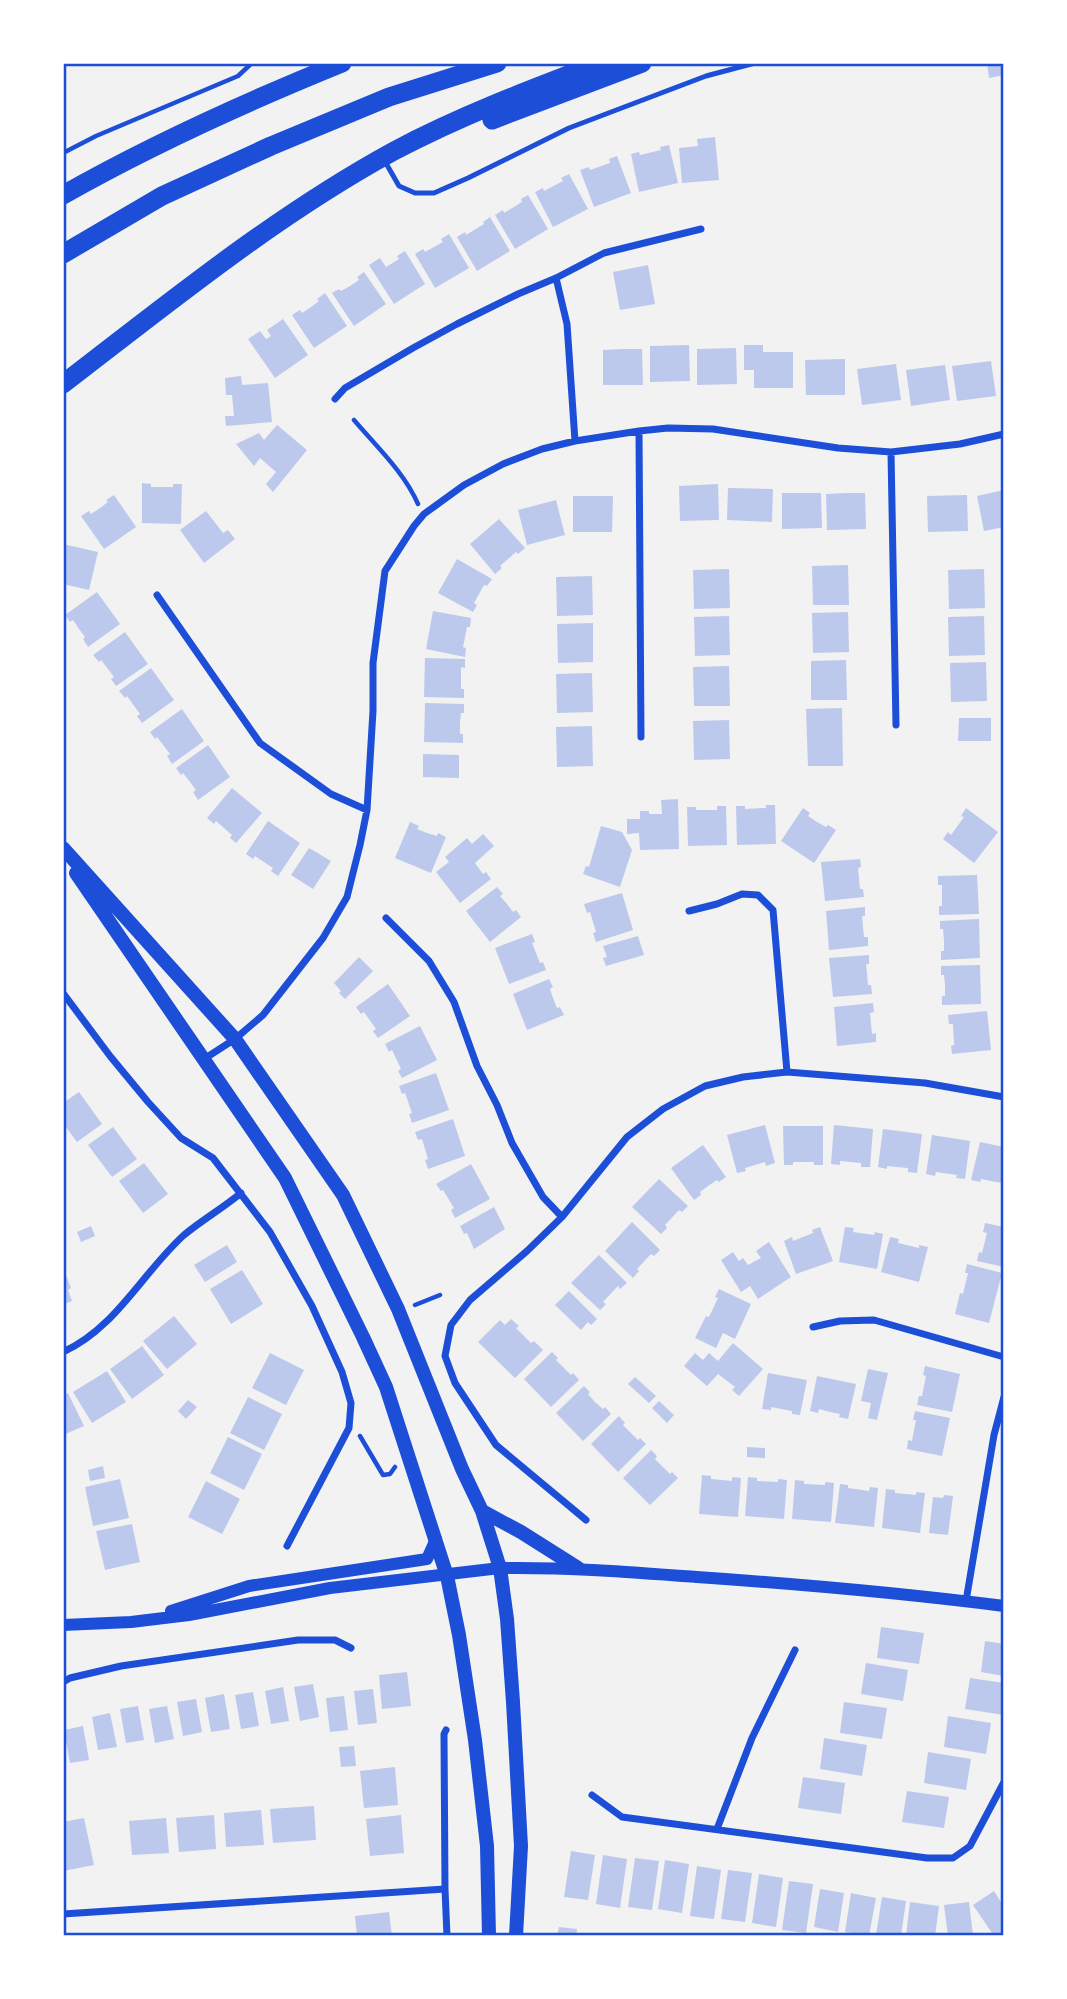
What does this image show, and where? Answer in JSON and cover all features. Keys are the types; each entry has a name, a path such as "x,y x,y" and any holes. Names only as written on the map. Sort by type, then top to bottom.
{"highway":[{"path":"63,195 156,145 244,103 342,63"},
{"path":"63,254 162,196 271,146 389,97 497,63"},
{"path":"63,384 225,260 340,184 423,137 600,63"},
{"path":"340,184 456,134 642,63"}],"main road":[{"path":"63,848 235,1039 342,1195 398,1309 462,1469 482,1511 500,1568 507,1619 521,1846 516,1936"},
{"path":"63,854 285,1178 386,1387 447,1576 459,1635 487,1846 489,1936"},
{"path":"482,1511 578,1568"}],"street":[{"path":"335,399 345,388 413,348 604,253 701,229"},
{"path":"556,278 567,324 575,441"},
{"path":"204,1060 235,1039 263,1015 323,938 346,897 367,810 373,663 385,571 424,514 464,485 503,464 542,449 639,431 668,428 713,429 838,448 891,452 960,444 1004,435"},
{"path":"639,431 641,737"},
{"path":"891,452 896,725"},
{"path":"158,595 260,743 331,794 367,810"},
{"path":"689,911 742,894 758,895 773,910 787,1072"},
{"path":"386,918 429,961 454,1002 477,1066 512,1143 544,1197 562,1217"},
{"path":"63,993 110,1056 164,1120 181,1138 212,1158 275,1239 312,1306 342,1372 351,1403 349,1428 287,1546"},
{"path":"586,1520 496,1445 455,1383 445,1356 451,1325 470,1300 562,1217 627,1137 663,1110 705,1086 743,1077 787,1072 925,1083 1004,1097"},
{"path":"63,1352 88,1338 115,1313 185,1235 241,1193"},
{"path":"813,1327 840,1321 874,1320 1004,1357"},
{"path":"966,1601 994,1434 1004,1396"},
{"path":"141,1621 248,1586 427,1559 436,1539"},
{"path":"63,1625 141,1621 189,1615 330,1588 500,1568 578,1568 804,1584 1004,1605"},
{"path":"63,1682 121,1666 298,1640 335,1640 351,1648"},
{"path":"717,1829 752,1738 795,1650"},
{"path":"446,1730 443,1814 447,1936"},
{"path":"593,1796 622,1817 927,1858 953,1858 970,1846 1004,1782"},
{"path":"63,1914 445,1889"}],"lane":[{"path":"387,165 399,186 415,193 434,193 569,128 706,76 755,63"}],"path":[{"path":"63,153 96,135 239,76 252,63"},
{"path":"354,420 402,477 419,508"},
{"path":"411,1307 440,1295"},
{"path":"359,1433 383,1475 390,1474 398,1463"}],"building":[{"path":"987,63 1004,63 1004,75 989,78"},
{"path":"715,137 719,180 682,183 679,148 698,146 697,139"},
{"path":"669,145 678,183 639,192 631,154 639,152 640,155 661,150 660,147"},
{"path":"617,156 631,193 594,207 580,170 589,167 590,170 610,163 609,159"},
{"path":"569,174 588,209 553,227 535,192 543,188 544,191 563,181 561,178"},
{"path":"528,195 548,229 515,249 495,215 503,210 504,213"},
{"path":"490,217 510,251 477,271 457,237 465,232 466,235"},
{"path":"449,234 469,268 435,288 415,254 423,249 425,252 443,242 441,239"},
{"path":"405,251 425,284 394,304 369,265 380,258 386,267 399,259 397,256"},
{"path":"648,265 655,304 620,310 613,272"},
{"path":"364,272 386,304 354,326 332,293 350,286 359,280 357,277"},
{"path":"325,293 347,326 314,348 292,315 300,310 302,313"},
{"path":"283,319 308,355 275,378 248,339 260,331 266,339 271,336 267,330"},
{"path":"689,345 690,381 650,382 650,346"},
{"path":"744,345 763,345 763,352 793,352 793,388 754,388 754,370 744,370"},
{"path":"736,348 737,384 697,385 697,349"},
{"path":"642,349 643,385 603,385 603,350"},
{"path":"845,359 845,395 806,395 805,360"},
{"path":"991,361 996,396 957,401 952,366"},
{"path":"896,364 901,400 862,405 857,369"},
{"path":"945,365 950,400 911,406 906,370"},
{"path":"241,376 242,385 268,383 272,422 226,426 225,416 234,416 232,395 226,395 225,378"},
{"path":"277,425 307,450 273,492 266,484 276,472 260,458 254,466 236,444 259,433 264,440"},
{"path":"142,483 151,484 151,487 173,487 173,484 182,484 181,524 142,523"},
{"path":"718,484 719,520 680,521 679,486"},
{"path":"728,488 773,489 772,522 727,520"},
{"path":"1004,490 1004,527 984,531 977,496"},
{"path":"782,493 821,493 822,528 782,529"},
{"path":"865,493 866,529 827,530 826,494"},
{"path":"114,495 136,527 104,549 81,516 89,511 91,514"},
{"path":"967,495 968,531 928,532 927,496"},
{"path":"573,496 613,496 612,532 573,532"},
{"path":"556,500 565,535 527,545 518,510"},
{"path":"206,511 223,533 228,530 235,539 204,563 180,530"},
{"path":"499,519 525,548 518,554 516,552 495,574 470,544"},
{"path":"63,544 98,552 89,590 63,584"},
{"path":"457,559 492,579 487,586 484,585 474,603 477,605 473,612 438,593"},
{"path":"848,565 849,605 813,605 812,566"},
{"path":"729,569 730,608 694,609 693,570"},
{"path":"984,569 985,608 949,609 948,570"},
{"path":"592,576 593,615 557,616 556,577"},
{"path":"97,592 120,624 88,647 83,639 85,637 73,620 70,622 65,615"},
{"path":"433,611 471,618 463,647 466,648 465,657 426,649"},
{"path":"848,612 849,652 813,653 812,613"},
{"path":"729,616 730,655 695,656 694,617"},
{"path":"984,616 985,655 949,656 948,617"},
{"path":"593,623 593,662 558,663 557,624"},
{"path":"125,632 148,664 116,686 111,679 114,677 101,660 99,662 93,655"},
{"path":"425,658 465,659 465,668 461,667 461,689 464,689 464,698 424,697"},
{"path":"846,660 847,700 811,700 811,661"},
{"path":"986,662 987,701 951,702 950,663"},
{"path":"729,666 730,706 694,706 693,667"},
{"path":"151,668 174,700 142,723 137,716 140,714 127,696 125,698 119,691"},
{"path":"592,673 593,712 557,713 556,674"},
{"path":"425,703 464,704 460,723 463,743 424,742"},
{"path":"842,708 843,766 808,766 806,709"},
{"path":"182,709 204,741 172,764 167,756 170,754 150,732"},
{"path":"959,718 991,718 991,741 958,741"},
{"path":"729,720 730,759 694,760 693,721"},
{"path":"592,726 593,766 557,767 556,727"},
{"path":"208,745 230,777 198,800 193,792 196,790 176,768"},
{"path":"423,754 459,755 459,778 423,777"},
{"path":"232,788 262,813 236,843 230,838 232,835 216,821 214,824 207,818"},
{"path":"678,799 679,849 640,850 639,833 627,834 627,819 640,819 640,811 662,814 661,800"},
{"path":"766,805 775,805 776,844 737,845 736,806 745,806 745,809 766,808"},
{"path":"717,806 726,806 727,845 688,846 687,807 717,810"},
{"path":"803,808 810,813 808,816 817,822 836,830 814,863 781,841"},
{"path":"966,808 998,832 974,863 943,839 948,832 951,835 964,817 961,816"},
{"path":"268,821 300,843 278,876 271,871 273,868 255,856 253,859 246,854"},
{"path":"410,822 419,826 417,829 446,837 431,873 395,858"},
{"path":"601,826 622,832 632,850 620,887 583,874 586,866 589,867"},
{"path":"483,834 494,846 475,863 483,874 486,872 491,879 460,903 436,872 449,862 445,857 467,838 472,844"},
{"path":"309,848 331,861 313,889 291,875"},
{"path":"860,859 860,889 863,889 864,897 825,901 821,862"},
{"path":"977,875 979,914 939,915 942,885 938,885 938,876"},
{"path":"497,887 503,894 500,896 513,912 516,910 521,917 490,942 466,911"},
{"path":"622,893 633,930 596,942 590,912 587,913 584,904"},
{"path":"865,907 865,916 862,916 864,937 868,937 868,946 829,950 826,911"},
{"path":"979,919 980,958 941,960 944,940 940,921"},
{"path":"532,934 535,942 532,943 540,963 543,962 546,970 509,984 495,948"},
{"path":"638,936 644,955 606,966 603,958 607,957 603,946"},
{"path":"869,955 869,964 866,964 868,985 871,985 872,994 833,997 829,958"},
{"path":"359,957 373,971 345,999 334,983"},
{"path":"980,965 981,1004 942,1005 945,985 941,966"},
{"path":"549,979 557,1008 560,1007 564,1015 527,1030 513,994"},
{"path":"388,984 410,1016 378,1038 373,1031 376,1029 364,1012 361,1014 356,1007"},
{"path":"873,1003 874,1012 870,1013 872,1034 876,1033 876,1042 837,1046 834,1007"},
{"path":"987,1011 991,1050 952,1054 953,1024 949,1024 948,1015"},
{"path":"420,1026 437,1060 402,1078 392,1050 389,1052 385,1044"},
{"path":"436,1073 449,1110 412,1123 409,1114 412,1113 405,1093 402,1094 399,1086"},
{"path":"79,1092 102,1124 77,1142 63,1123 63,1103"},
{"path":"453,1119 465,1156 428,1169 422,1139 418,1140 415,1132"},
{"path":"765,1125 775,1163 766,1166 765,1162 737,1173 727,1135"},
{"path":"834,1125 873,1129 870,1167 861,1167 861,1163 840,1161 840,1165 831,1164"},
{"path":"783,1126 823,1126 823,1165 793,1162 793,1165 784,1165"},
{"path":"113,1127 137,1159 112,1177 88,1145"},
{"path":"883,1129 922,1134 917,1173 908,1172 908,1168 878,1167"},
{"path":"932,1135 970,1141 965,1179 936,1172 935,1176 926,1174"},
{"path":"980,1142 1004,1147 1004,1187 1001,1187 1002,1183 971,1180"},
{"path":"703,1145 726,1177 708,1186 694,1200 671,1168"},
{"path":"144,1163 168,1194 143,1213 119,1181"},
{"path":"471,1164 490,1199 455,1218 451,1210 454,1208 436,1184"},
{"path":"659,1179 688,1206 682,1212 679,1210 665,1225 667,1228 661,1234 632,1207"},
{"path":"494,1207 505,1229 474,1249 467,1233 464,1234 460,1226"},
{"path":"632,1222 660,1250 654,1256 651,1254 637,1269 639,1271 633,1278 605,1251"},
{"path":"985,1223 1004,1227 1004,1267 977,1261 987,1233 983,1232"},
{"path":"91,1226 95,1236 81,1242 77,1232"},
{"path":"820,1227 833,1261 796,1274 784,1241 792,1237 793,1241 813,1233 812,1230"},
{"path":"845,1227 854,1228 853,1232 883,1234 877,1269 839,1262"},
{"path":"890,1237 899,1239 898,1243 919,1248 919,1245 928,1247 919,1282 881,1272"},
{"path":"769,1242 791,1277 758,1299 750,1286 741,1292 721,1260 733,1252 739,1261 743,1258 748,1265 761,1258 756,1251"},
{"path":"227,1245 237,1262 205,1282 194,1265"},
{"path":"599,1255 627,1283 620,1289 618,1286 603,1302 606,1304 600,1310 571,1283"},
{"path":"967,1264 1002,1273 989,1323 955,1314 960,1293 963,1294 968,1273 965,1273"},
{"path":"63,1267 71,1288 68,1290 72,1301 63,1305"},
{"path":"242,1270 263,1304 231,1324 210,1289"},
{"path":"719,1289 751,1304 735,1339 723,1333 716,1348 695,1338 706,1316 709,1317"},
{"path":"569,1291 597,1319 591,1325 588,1322 581,1330 555,1305"},
{"path":"174,1316 197,1344 167,1369 143,1341"},
{"path":"511,1319 531,1343 534,1341 543,1350 515,1378 478,1342 500,1320 505,1325"},
{"path":"733,1343 763,1369 739,1396 732,1390 735,1387 718,1374 707,1386 684,1366 695,1353 703,1360 709,1353 718,1361"},
{"path":"142,1346 164,1375 132,1399 110,1369"},
{"path":"552,1352 558,1358 556,1360 579,1380 551,1407 524,1379"},
{"path":"270,1353 304,1370 286,1405 252,1388"},
{"path":"925,1366 960,1374 952,1412 917,1405 919,1396 922,1396"},
{"path":"868,1369 888,1373 877,1420 868,1418 871,1403 861,1401"},
{"path":"107,1371 126,1402 92,1423 73,1392"},
{"path":"768,1373 807,1380 800,1415 771,1407 771,1410 762,1409"},
{"path":"817,1376 856,1384 848,1419 839,1417 840,1414 819,1409 818,1413 810,1411"},
{"path":"635,1377 656,1396 649,1403 628,1384"},
{"path":"584,1386 595,1402 611,1414 583,1441 556,1413"},
{"path":"68,1393 84,1426 63,1435 63,1395"},
{"path":"248,1397 282,1414 264,1450 230,1433"},
{"path":"188,1400 197,1407 186,1419 178,1411"},
{"path":"659,1401 674,1415 667,1423 652,1408"},
{"path":"915,1411 950,1418 942,1456 907,1449 908,1440 912,1441"},
{"path":"619,1416 625,1423 623,1425 646,1444 618,1472 591,1444"},
{"path":"228,1437 262,1454 244,1490 210,1473"},
{"path":"747,1447 765,1448 765,1458 747,1457"},
{"path":"651,1450 657,1456 655,1459 678,1478 650,1505 623,1478"},
{"path":"103,1466 105,1478 90,1481 88,1470"},
{"path":"702,1475 711,1476 711,1479 732,1481 732,1477 741,1478 738,1517 699,1514"},
{"path":"748,1477 757,1478 757,1481 787,1480 784,1519 745,1516"},
{"path":"120,1479 129,1518 93,1526 85,1487"},
{"path":"795,1480 804,1481 804,1484 834,1483 831,1522 792,1519"},
{"path":"206,1481 240,1499 222,1534 188,1517"},
{"path":"840,1484 869,1491 870,1487 878,1488 874,1527 835,1523"},
{"path":"886,1489 895,1490 895,1493 925,1493 920,1533 882,1528"},
{"path":"944,1495 953,1496 948,1535 929,1533 933,1497 943,1498"},
{"path":"132,1524 140,1562 105,1570 96,1531"},
{"path":"881,1627 924,1633 919,1664 877,1658"},
{"path":"985,1641 1004,1644 1004,1676 981,1672"},
{"path":"866,1663 908,1670 903,1701 861,1694"},
{"path":"407,1672 411,1706 382,1709 379,1675"},
{"path":"970,1678 1004,1683 1004,1715 965,1709"},
{"path":"313,1684 319,1717 300,1721 294,1687"},
{"path":"283,1687 289,1721 271,1724 265,1691"},
{"path":"373,1689 377,1723 358,1725 354,1691"},
{"path":"253,1692 259,1726 241,1729 235,1695"},
{"path":"224,1694 230,1729 211,1732 205,1698"},
{"path":"344,1696 348,1730 330,1732 326,1698"},
{"path":"196,1699 202,1732 183,1736 177,1702"},
{"path":"844,1702 887,1708 882,1739 840,1733"},
{"path":"138,1706 144,1740 126,1743 120,1709"},
{"path":"167,1706 174,1739 155,1743 149,1709"},
{"path":"110,1713 117,1747 98,1750 92,1717"},
{"path":"948,1716 991,1723 986,1754 944,1747"},
{"path":"83,1726 89,1760 70,1763 64,1730"},
{"path":"824,1738 867,1745 862,1776 820,1769"},
{"path":"354,1746 356,1766 341,1767 339,1747"},
{"path":"928,1752 971,1759 966,1790 924,1783"},
{"path":"395,1767 398,1805 364,1808 360,1771"},
{"path":"803,1777 845,1783 841,1814 798,1808"},
{"path":"907,1791 949,1797 944,1828 902,1822"},
{"path":"314,1806 316,1840 273,1843 270,1809"},
{"path":"261,1810 264,1845 226,1847 224,1813"},
{"path":"214,1815 216,1849 179,1852 176,1818"},
{"path":"401,1815 404,1853 370,1856 366,1819"},
{"path":"84,1818 94,1865 63,1871 63,1822"},
{"path":"166,1818 169,1853 132,1855 129,1821"},
{"path":"571,1851 595,1855 588,1900 564,1897"},
{"path":"603,1855 627,1859 620,1908 596,1904"},
{"path":"635,1858 659,1861 652,1910 628,1907"},
{"path":"665,1860 689,1864 682,1913 658,1909"},
{"path":"697,1866 721,1870 714,1919 690,1916"},
{"path":"728,1870 752,1873 745,1922 721,1919"},
{"path":"759,1874 783,1878 776,1927 752,1923"},
{"path":"789,1881 813,1884 806,1933 782,1930"},
{"path":"820,1889 844,1893 838,1932 814,1927"},
{"path":"994,1891 1004,1907 1004,1936 1001,1933 994,1936 973,1905"},
{"path":"851,1893 876,1898 869,1936 845,1932"},
{"path":"882,1897 906,1901 901,1936 876,1935"},
{"path":"910,1902 939,1906 935,1936 906,1936"},
{"path":"969,1902 973,1936 948,1936 944,1905"},
{"path":"389,1912 392,1936 357,1936 355,1916"},
{"path":"559,1927 577,1929 576,1936 557,1936"}]}
